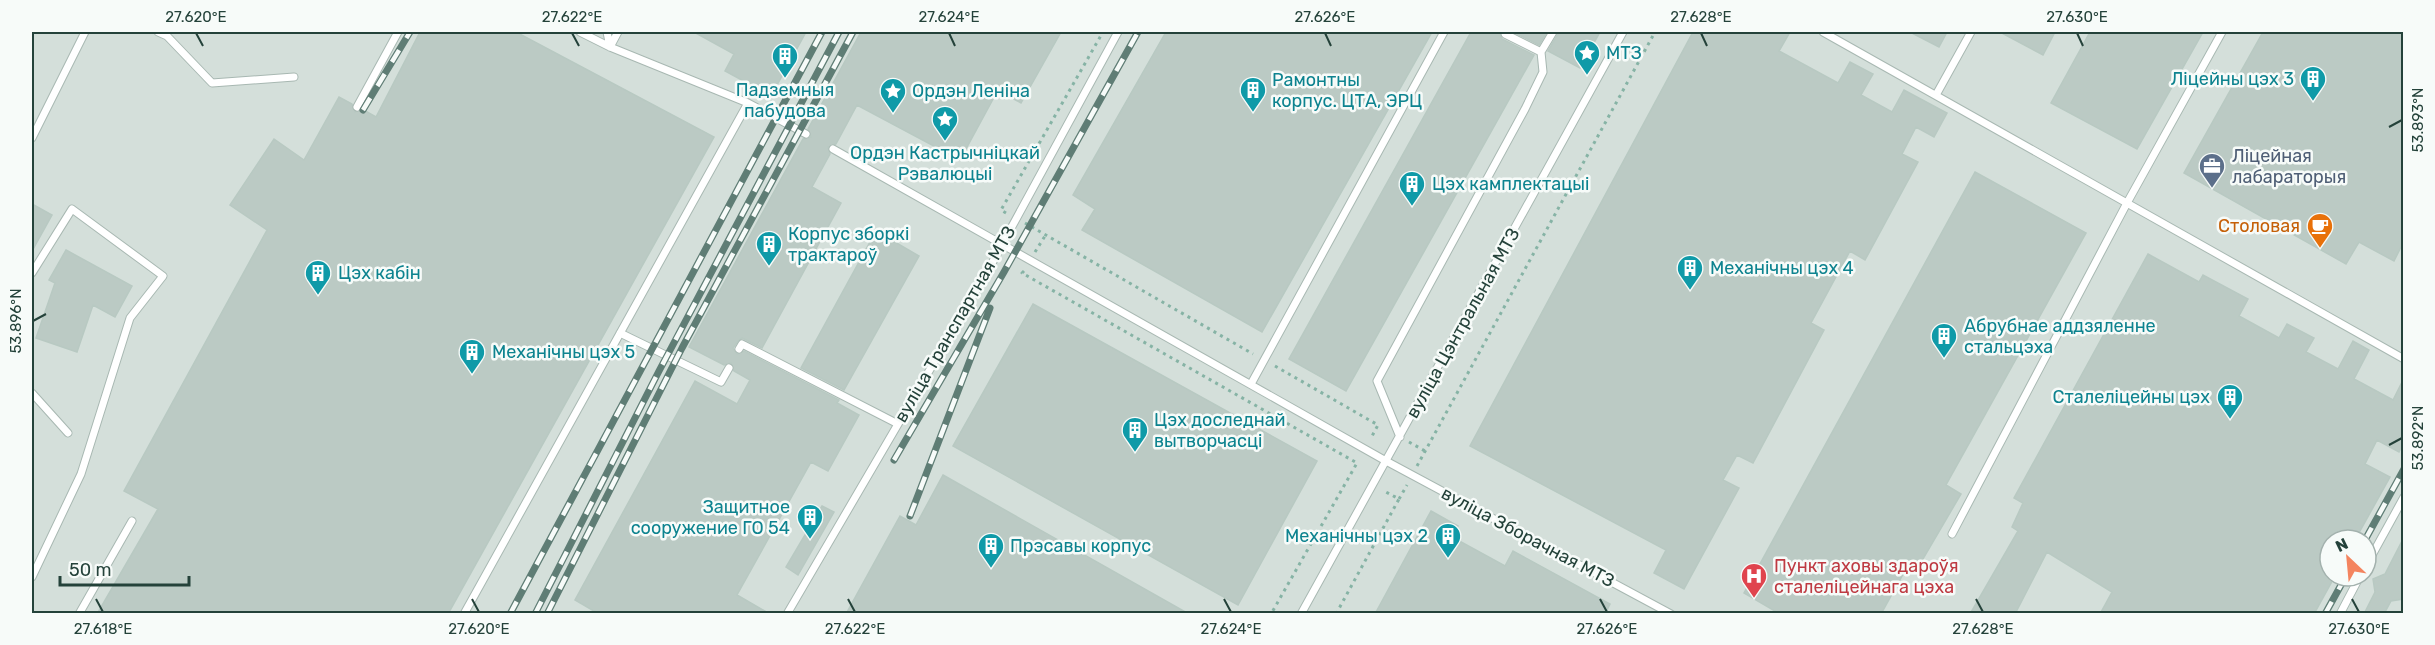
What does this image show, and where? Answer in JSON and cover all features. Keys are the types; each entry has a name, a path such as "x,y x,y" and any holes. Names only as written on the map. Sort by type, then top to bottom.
{"lane":[{"path":"32,138 85,32"},
{"path":"158,32 167,36 212,83 294,77"},
{"path":"357,107 398,32"},
{"path":"580,32 610,47 748,103 806,134"},
{"path":"607,32 610,47"},
{"path":"610,47 618,32"},
{"name":"вуліца Транспартная МТЗ","path":"787,614 1003,243 1118,32"},
{"path":"1251,384 1444,32"},
{"path":"1505,32 1541,52"},
{"path":"1400,437 1377,381 1525,109 1543,72 1541,52 1553,32"},
{"name":"вуліца Цэнтральная МТЗ","path":"1301,614 1623,32"},
{"path":"1823,32 2403,359"},
{"path":"1936,95 1971,32"},
{"path":"1952,534 2127,203 2222,32"},
{"path":"464,614 748,103"},
{"name":"вуліца Зборачная МТЗ","path":"833,149 1386,461 1671,614"},
{"path":"32,273 72,209 163,276 130,318 81,474 32,577"},
{"path":"620,333 721,382 729,368"},
{"path":"739,349 742,344 898,424"},
{"path":"32,393 68,433"},
{"path":"2378,544 2403,497"},
{"path":"79,614 132,521"},
{"path":"2340,614 2354,588"}],"path":[{"path":"1336,614 1655,32"},
{"path":"1271,614 1352,472 1365,449 1378,425 1045,236 1022,273 1357,463"},
{"path":"1352,472 1399,500"}],"shaded area":[{"path":"32,32 2403,32 2403,613 32,613"}],"building":[{"path":"420,32 516,32 714,137 448,614 97,614 158,509 124,491 267,230 230,205 274,139 304,160 339,97 352,104 355,112 362,109 376,117"},
{"path":"694,32 806,32 771,96 725,71 734,54"},
{"name":"Корпус зборкі трактароў","path":"861,32 1061,32 1021,103 998,90 960,160 857,105 836,144 828,147 830,154 812,187 841,203 762,348 742,338 733,348 737,354 744,351 839,400 837,403 859,415 828,471 811,462 737,595 770,614 599,614 575,600 695,381 737,404 750,380 734,371 731,363 724,365 689,347 803,139 811,137 808,129"},
{"name":"Рамонтны корпус. ЦТА, ЭРЦ","path":"1166,32 1432,32 1262,332 1082,230 1095,209 1073,195"},
{"name":"Цэх камплектацыі","path":"1471,32 1499,32 1502,39 1534,55 1346,391 1289,359"},
{"path":"1513,32 1547,32 1539,45"},
{"path":"1559,32 1600,32 1580,68 1548,51"},
{"name":"Механічны цэх 4","path":"1693,32 1790,32 1779,51 1838,83 1850,62 1873,74 1861,95 1892,112 1904,90 1947,113 1934,137 1916,127 1902,154 1918,162 1865,260 1850,251 1811,323 1824,330 1753,463 1737,455 1723,480 1739,488 1684,589 1654,573 1666,550 1470,446"},
{"path":"1910,32 1947,32 1939,47"},
{"path":"2000,32 2055,32 2043,55"},
{"path":"2090,32 2203,32 2137,149 2051,103"},
{"name":"Ліцейны цэх 3","path":"2263,32 2403,32 2403,243 2394,261 2359,242 2346,264 2184,173"},
{"name":"Абрубнае аддзяленне стальцэха","path":"1975,172 2086,233 1946,485 1961,494 1920,564 1911,560 1881,614 1780,614 1744,593"},
{"path":"32,204 52,215 32,251"},
{"path":"876,231 919,256 844,390 801,368"},
{"path":"66,250 132,286 115,317 93,305 77,352 36,338 55,283 49,280"},
{"name":"Сталеліцейны цэх","path":"2148,254 2199,282 2203,275 2248,299 2239,316 2279,338 2287,324 2314,338 2306,352 2338,369 2353,341 2369,350 2354,379 2393,400 2403,380 2403,443 2399,452 2377,440 2365,464 2390,477 2362,528 2318,528 2318,588 2328,588 2314,614 2100,614 2112,592 2047,552 2015,614 1970,614 2018,531 2012,527 2023,503 2014,498"},
{"name":"Цэх доследнай вытворчасці","path":"1033,304 1317,461 1238,605 953,446"},
{"name":"Прэсавы корпус","path":"943,475 1189,614 846,614 900,516 916,525"},
{"name":"Защитное сооружение ГО 54","path":"822,506 834,512 798,575 786,567"},
{"name":"Механічны цэх 2","path":"1431,511 1458,526 1452,537 1505,566 1513,551 1610,604 1605,614 1375,614"},
{"path":"2403,539 2403,599 2391,601 2384,614 2364,614 2375,592 2374,588 2378,588 2378,577 2385,574"}],"railway":[{"path":"363,110 410,32"},
{"path":"510,614 822,32"},
{"path":"535,614 659,371 839,32"},
{"path":"547,614 682,348 853,32"},
{"path":"894,460 1004,272 1138,32"},
{"path":"910,516 990,308"},
{"path":"2372,528 2404,469"},
{"path":"2325,614 2339,588"}],"place":[{"name":"МТЗ","path":"1587,76"},
{"name":"Падземныя пабудова","path":"785,79"},
{"name":"Ліцейны цэх 3","path":"2313,102"},
{"name":"Рамонтны корпус. ЦТА, ЭРЦ","path":"1253,113"},
{"name":"Ордэн Леніна","path":"893,114"},
{"name":"Ордэн Кастрычніцкай Рэвалюцыі","path":"945,142"},
{"name":"Ліцейная лабараторыя","path":"2212,189"},
{"name":"Цэх камплектацыі","path":"1412,207"},
{"name":"Столовая","path":"2320,249"},
{"name":"Корпус зборкі трактароў","path":"769,267"},
{"name":"Механічны цэх 4","path":"1690,291"},
{"name":"Цэх кабін","path":"318,296"},
{"name":"Абрубнае аддзяленне стальцэха","path":"1944,359"},
{"name":"Механічны цэх 5","path":"472,375"},
{"name":"Сталеліцейны цэх","path":"2230,420"},
{"name":"Цэх доследнай вытворчасці","path":"1135,453"},
{"name":"Защитное сооружение ГО 54","path":"810,540"},
{"name":"Механічны цэх 2","path":"1448,559"},
{"name":"Прэсавы корпус","path":"991,569"},
{"name":"Пункт аховы здароўя сталеліцейнага цэха","path":"1754,599"}]}
